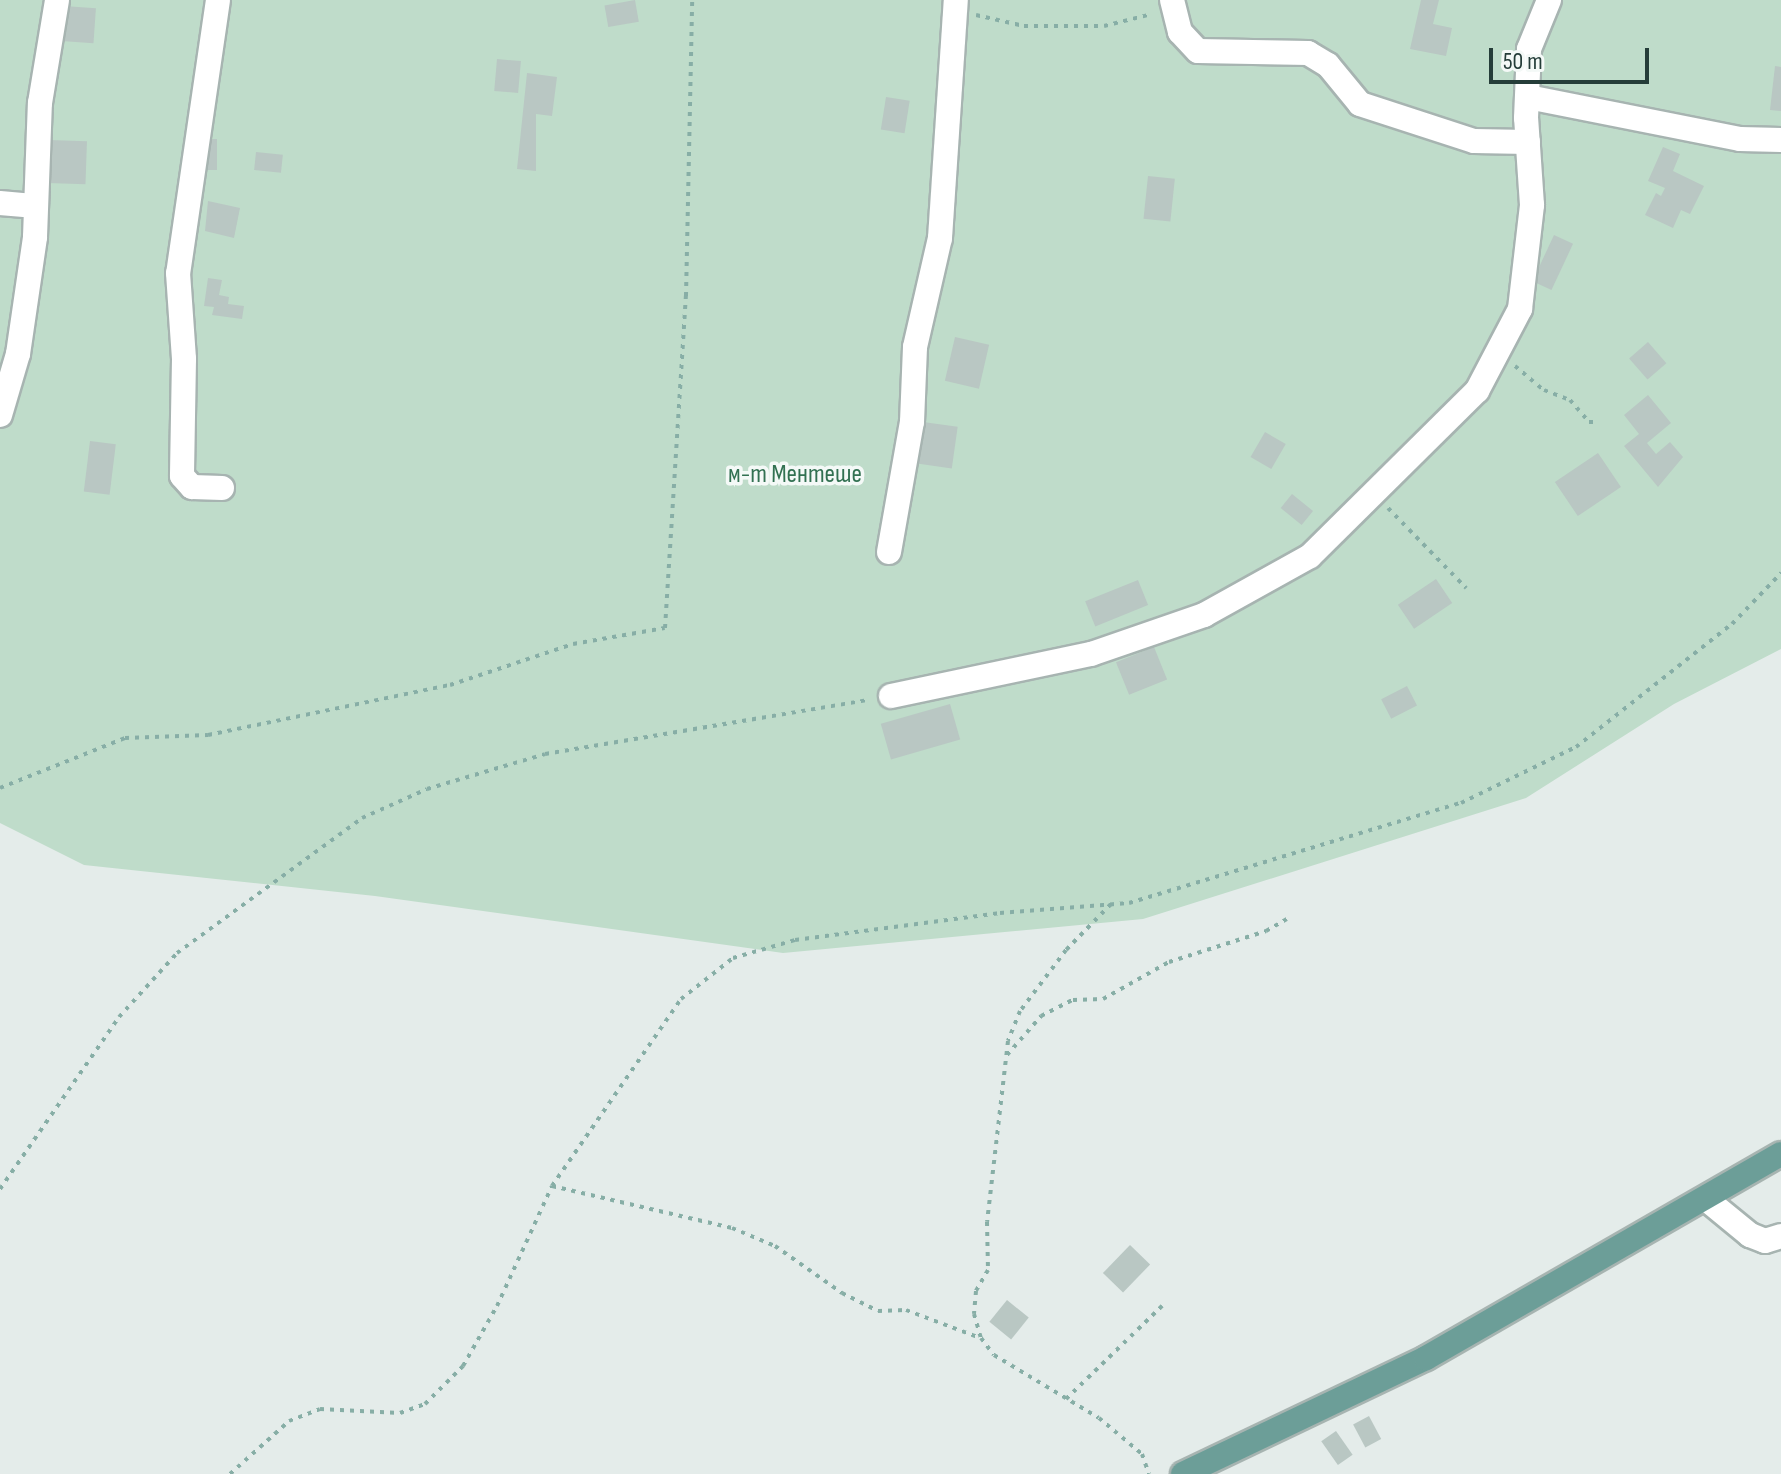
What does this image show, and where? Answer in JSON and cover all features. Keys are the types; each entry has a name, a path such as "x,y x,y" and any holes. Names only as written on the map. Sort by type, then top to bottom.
{"main road":[{"path":"1183,1474 1426,1358 1781,1154"}],"street":[{"path":"0,415 18,354 36,206 40,103 57,0"},
{"path":"218,0 178,273 184,359 182,476 192,487 222,488"},
{"path":"889,552 912,422 915,347 940,238 956,0"},
{"path":"891,696 1091,654 1204,615 1310,556 1477,391 1520,309 1532,205 1528,142 1529,49 1549,0"},
{"path":"1172,2 1180,32 1198,51 1308,53 1328,65 1360,104 1474,141 1528,142"},
{"path":"1528,97 1740,139 1781,140"},
{"path":"0,203 36,206"},
{"path":"1706,1199 1750,1235 1765,1241 1781,1236"}],"path":[{"path":"0,788 125,738 208,735 450,685 573,644 665,628 686,296 692,0"},
{"path":"956,26 977,14 1024,26 1104,26 1146,17 1172,2"},
{"path":"1495,356 1525,371 1544,390 1570,400 1589,422 1599,422"},
{"path":"1375,495 1466,588"},
{"path":"230,1474 289,1421 320,1409 400,1413 425,1404 470,1354 552,1186 681,999 733,958 795,940 1000,913 1111,904 1207,883 1504,785 1576,747 1732,624 1781,573"},
{"path":"0,1189 119,1017 177,953 362,818 427,789 545,754 891,696"},
{"path":"1111,904 1066,950 1020,1011 1005,1056 987,1222 988,1270 976,1291 974,1314 981,1338 994,1355 1099,1418 1142,1454 1149,1474"},
{"path":"1005,1056 1041,1016 1073,1000 1103,999 1169,962 1266,931 1287,919"},
{"path":"552,1186 732,1228 775,1246 842,1293 878,1311 906,1310 981,1338"},
{"path":"1066,1399 1162,1306"}],"green space":[{"name":"м-т Ментeше","path":"0,0 1781,0 1781,649 1674,704 1526,798 1143,919 783,953 375,896 84,865 0,823"}],"building":[{"path":"635,0 639,22 608,27 604,5"},
{"path":"1421,0 1439,0 1433,24 1452,28 1446,56 1410,49"},
{"path":"64,6 96,8 93,43 62,41"},
{"path":"497,59 521,61 518,93 494,91"},
{"path":"1775,66 1781,67 1781,111 1770,110"},
{"path":"527,73 557,77 552,116 536,114 536,171 517,169"},
{"path":"886,97 910,101 905,133 881,130"},
{"path":"205,139 217,139 217,170 205,170"},
{"path":"49,140 87,141 85,184 47,183"},
{"path":"1663,147 1680,154 1673,171 1704,186 1690,214 1681,210 1673,228 1645,215 1656,193 1661,196 1665,188 1648,181"},
{"path":"256,152 283,155 281,173 254,170"},
{"path":"1148,176 1175,179 1170,222 1144,219"},
{"path":"208,201 240,208 234,238 205,231"},
{"path":"1554,235 1573,244 1551,290 1532,281"},
{"path":"208,278 222,280 219,295 229,297 228,304 244,306 242,319 212,315 214,307 204,306"},
{"path":"955,337 989,345 979,389 945,381"},
{"path":"1648,342 1666,363 1648,380 1629,358"},
{"path":"1648,395 1671,423 1647,443 1656,454 1670,442 1683,457 1658,487 1624,446 1639,434 1624,415"},
{"path":"923,422 958,427 952,468 917,464"},
{"path":"1265,432 1286,444 1271,469 1250,457"},
{"path":"90,441 116,444 110,495 84,492"},
{"path":"1598,453 1621,487 1578,516 1555,482"},
{"path":"1292,494 1313,511 1302,525 1281,508"},
{"path":"1436,579 1452,603 1414,629 1398,605"},
{"path":"1138,580 1148,605 1095,626 1085,601"},
{"path":"1154,647 1167,679 1129,695 1116,662"},
{"path":"1407,686 1417,706 1391,719 1381,699"},
{"path":"950,704 960,740 891,759 881,724"},
{"path":"1130,1245 1150,1264 1123,1293 1103,1273"},
{"path":"1007,1300 1029,1318 1011,1339 989,1322"},
{"path":"1369,1416 1381,1439 1365,1447 1353,1424"},
{"path":"1336,1431 1353,1455 1338,1465 1321,1441"}]}
